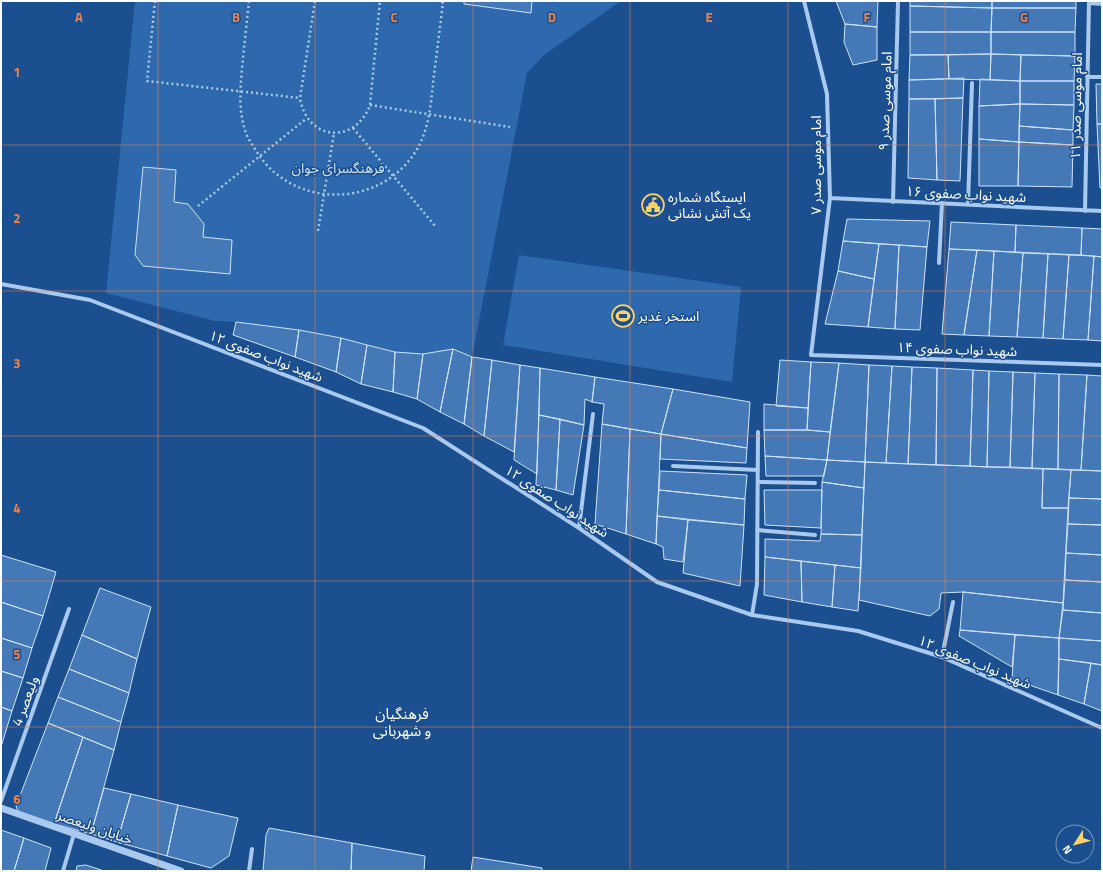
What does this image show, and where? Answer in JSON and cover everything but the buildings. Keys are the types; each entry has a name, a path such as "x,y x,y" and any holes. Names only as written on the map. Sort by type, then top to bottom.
{"street":[{"name":"امام موسی صدر ۷","path":"804,1 828,94 830,198 811,355"},
{"name":"امام موسی صدر ۹","path":"893,202 898,1"},
{"path":"1089,2 1102,4"},
{"name":"امام موسی صدر ۱۱","path":"1085,211 1089,2"},
{"path":"1087,77 1102,77"},
{"path":"968,205 972,83"},
{"name":"شهید نواب صفوی ۱۶","path":"830,198 1102,211"},
{"path":"939,264 942,204"},
{"name":"شهید نواب صفوی ۱۲","path":"1,284 90,300 423,428 579,528 657,582 752,615 858,631 942,657 1102,728"},
{"name":"شهید نواب صفوی ۱۴","path":"811,355 1102,365"},
{"path":"579,528 593,414"},
{"path":"752,615 757,584 758,432"},
{"path":"673,466 758,470"},
{"path":"758,482 815,483"},
{"path":"758,530 816,534"},
{"path":"942,657 953,602"},
{"name":"ولیعصر 4","path":"1,801 69,609"},
{"name":"خیابان ولیعصر","path":"1,808 181,871"},
{"path":"63,871 74,834"},
{"path":"249,871 252,849"}],"path":[{"path":"155,1 147,81 300,98"},
{"path":"249,1 240,92 241,115 246,134 259,157 283,180 300,189 338,195 356,193 374,187 393,176 404,166 416,151 424,134 429,114 443,3 441,1"},
{"path":"315,1 300,98 302,109 314,126 323,131 334,133 343,132 353,128 361,122 370,105 380,1"},
{"path":"370,105 510,127"},
{"path":"198,206 307,118"},
{"path":"353,128 436,227"},
{"path":"318,231 334,133"}],"green space":[{"name":"فرهنگسرای جوان","path":"135,1 621,1 544,55 527,73 472,357 453,350 423,354 395,352 341,338 299,330 236,322 215,321 106,293"},
{"name":"استخر غدیر","path":"519,255 741,287 732,382 503,345"}],"place":[{"name":"ایستگاه شماره یک آتش نشانی","path":"653,205"},
{"name":"استخر غدیر","path":"623,316"}],"district":[{"name":"فرهنگیان و شهربانی","path":"402,722"}]}
